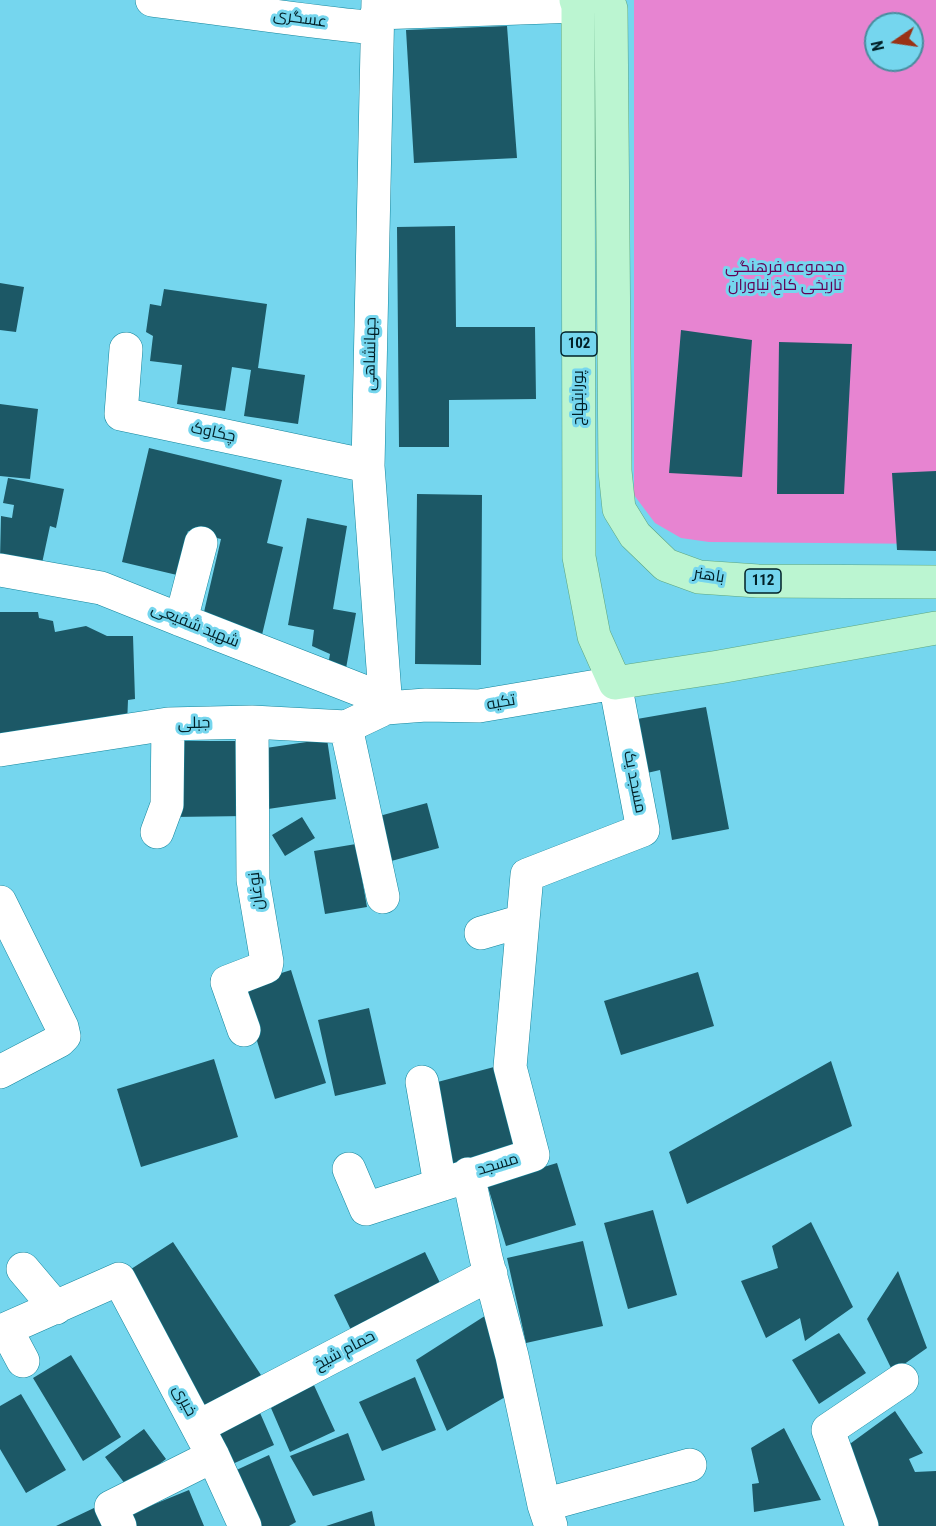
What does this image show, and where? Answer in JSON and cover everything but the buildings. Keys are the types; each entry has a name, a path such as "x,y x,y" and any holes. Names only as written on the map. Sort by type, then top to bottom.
{"main road":[{"name":"102","path":"587,2 611,9 615,471 619,509"},
{"name":"پورابتهاج","path":"587,2 579,558 594,636 615,683"},
{"name":"باهنر","path":"619,509 635,535 666,565 699,577 758,581 936,582"},
{"path":"615,683 936,628"}],"street":[{"name":"عسگری","path":"152,0 321,23 377,14 587,2"},
{"name":"جهانشاهی","path":"377,14 368,466 386,704"},
{"name":"چکاوک","path":"126,350 121,414 368,466"},
{"path":"181,620 201,543"},
{"name":"شهید شفیعی","path":"0,570 101,588 386,704"},
{"name":"تکیه","path":"386,704 479,706 615,683"},
{"name":"مسجد یک","path":"526,875 643,830 615,683"},
{"name":"جبلی","path":"0,750 168,724 252,722 346,727 386,704"},
{"name":"نوغان","path":"244,1030 227,982 266,967 267,962 253,880 252,722"},
{"path":"157,831 167,805 168,724"},
{"path":"346,727 383,897"},
{"name":"مسجد","path":"526,875 510,1068 533,1155 454,1179 491,1274 548,1515"},
{"path":"0,902 62,1027 64,1036 59,1041 0,1072"},
{"path":"481,933 522,921"},
{"path":"349,1169 366,1209 454,1179 422,1082"},
{"path":"23,1269 56,1308 6,1329 23,1361"},
{"name":"حمام شیخ","path":"198,1427 491,1274"},
{"name":"خیری","path":"56,1308 119,1279 213,1456 245,1526"},
{"path":"862,1526 828,1430 902,1380"},
{"path":"120,1526 111,1507 213,1456"},
{"path":"548,1515 690,1465"}],"green space":[{"name":"مجموعه فرهنگی تاریخی کاخ نیاوران","path":"634,0 936,0 936,544 709,542 681,538 655,523 634,495"}]}
